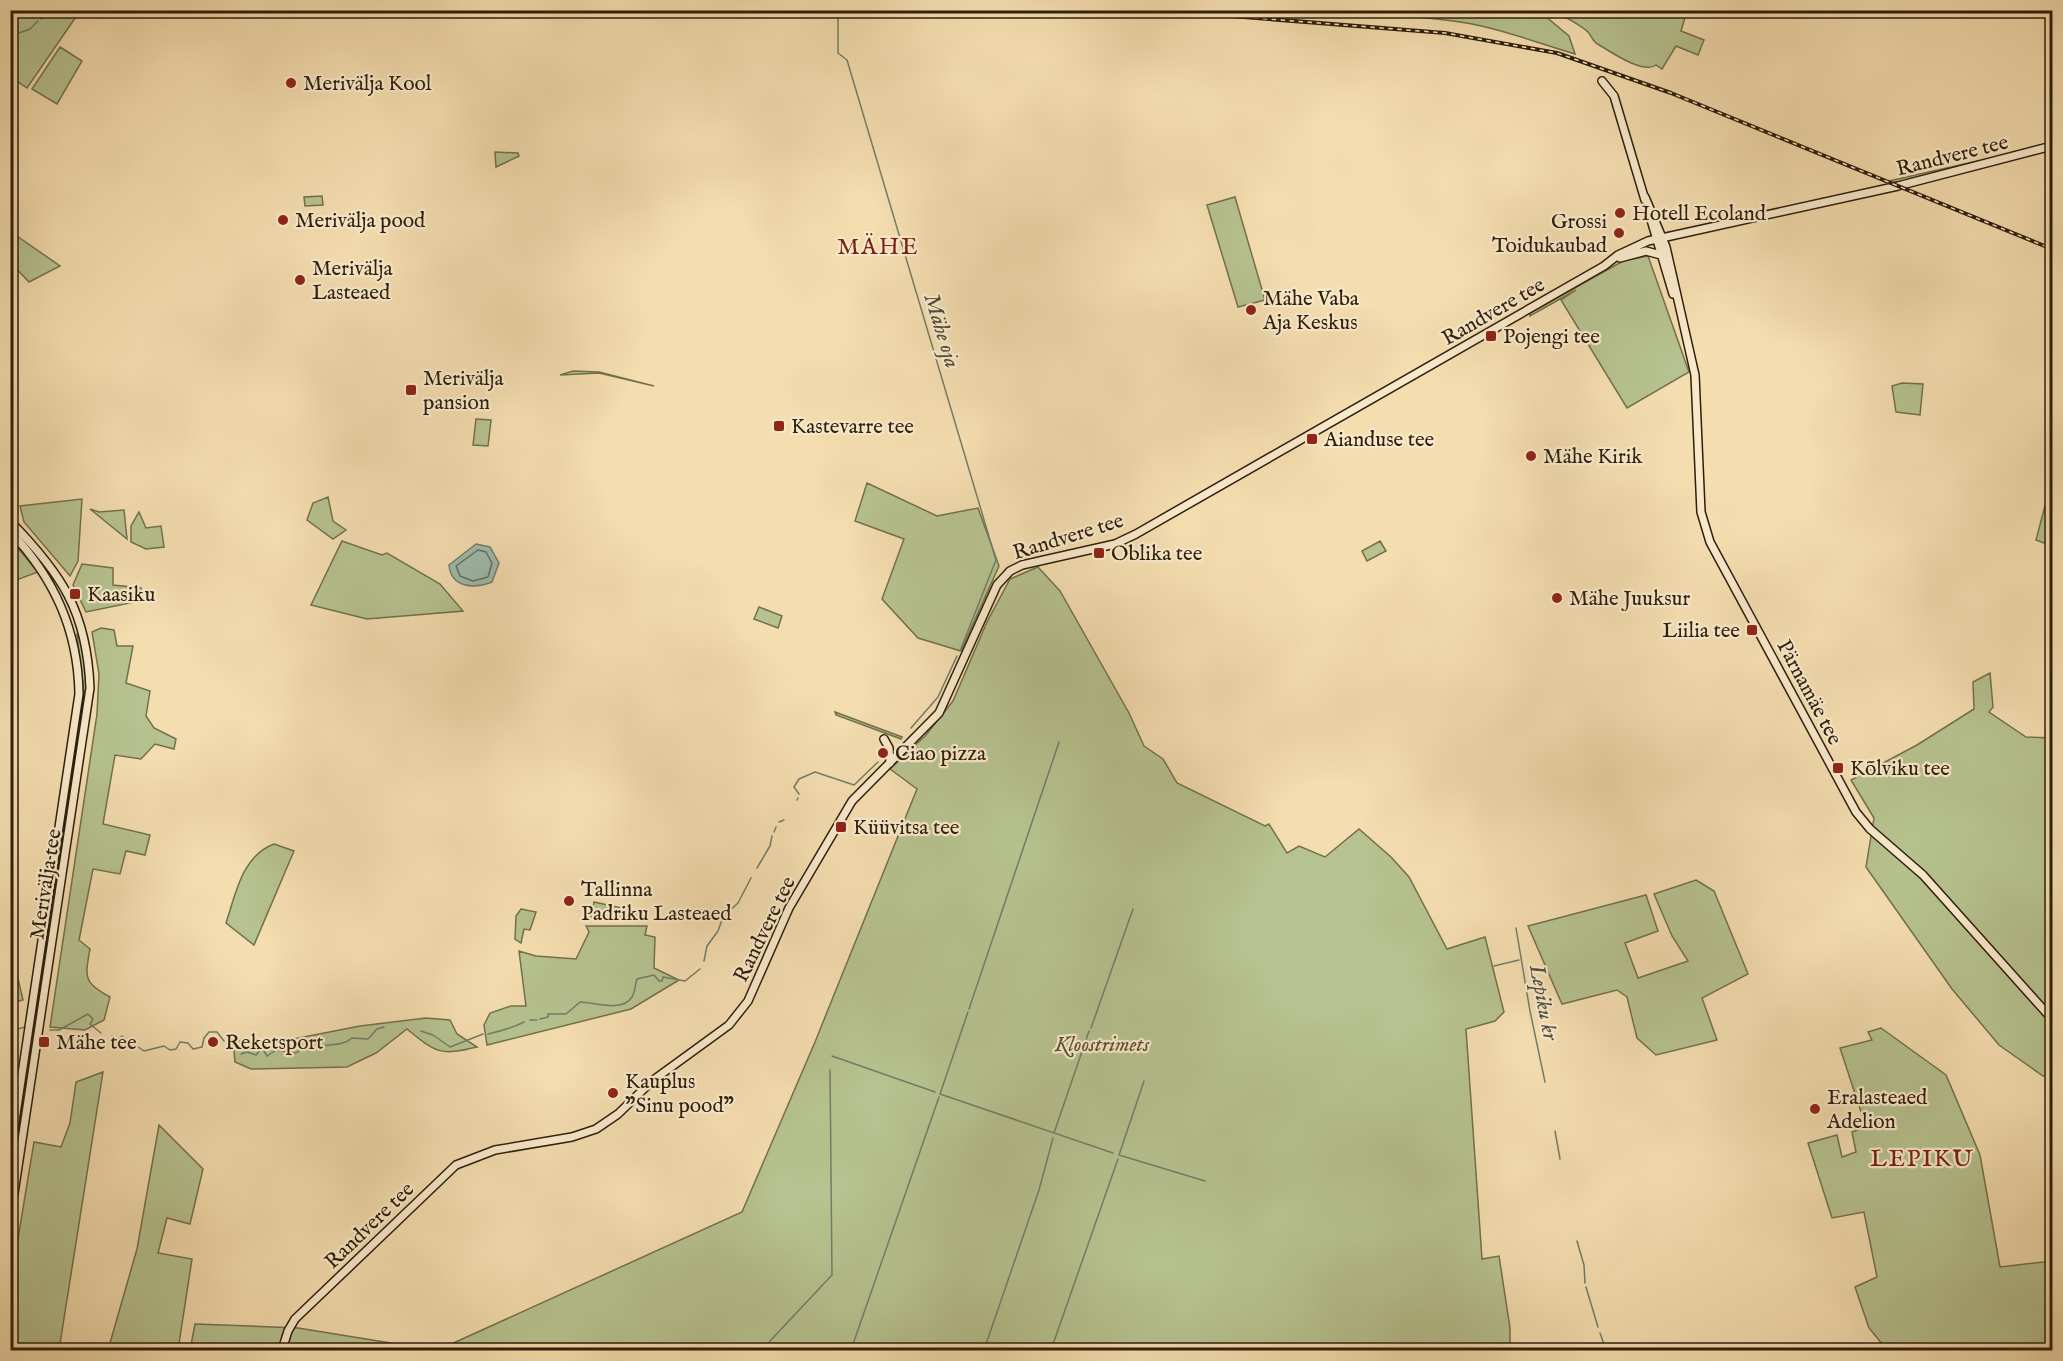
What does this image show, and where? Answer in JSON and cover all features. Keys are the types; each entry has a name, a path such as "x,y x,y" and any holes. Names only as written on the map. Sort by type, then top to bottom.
{"main road":[{"name":"Pärnamäe tee","path":"1602,81 1614,96 1659,238 1679,311 1696,385 1701,512 1710,542 1856,812 1870,829 1934,887 2052,1019"},
{"name":"Randvere tee","path":"282,1350 288,1331 298,1316 456,1165 495,1150 572,1137 596,1129 618,1114 652,1081 729,1025 748,1001 789,908 847,809 861,790 939,713 948,698 997,585 1010,571 1022,565 1115,544 1136,534 1635,247 1659,238 1879,190 2052,146"},
{"name":"Pärnamäe tee","path":"1659,238 1661,255 1679,311"},
{"path":"1612,261 1642,252 1652,251 1661,255"},
{"name":"Merivälja tee","path":"10,521 43,555 75,608 84,632 90,688 10,1220"},
{"name":"Merivälja tee","path":"10,531 48,579 70,626 78,667 79,694 72,756 10,1154"},
{"path":"884,740 889,748 890,763"},
{"path":"72,756 77,759 80,766"},
{"path":"15,1127 23,1141"}],"green space":[{"path":"11,11 80,11 27,88 11,77"},
{"path":"1286,11 1539,11 1569,36 1575,54 1504,32 1460,22 1395,16"},
{"path":"1556,11 1687,11 1681,31 1704,40 1698,55 1676,46 1662,69 1656,65 1643,67 1596,43 1585,29"},
{"path":"60,47 82,61 57,104 32,89"},
{"path":"495,152 518,153 519,156 496,167"},
{"path":"1995,157 1895,184 1889,181"},
{"path":"322,196 323,205 305,206 304,197"},
{"path":"1235,197 1265,300 1238,307 1207,205"},
{"path":"17,236 60,266 29,282 11,263 11,246"},
{"path":"1648,256 1689,372 1627,408 1561,300 1576,290 1530,316 1530,313 1623,261"},
{"path":"573,371 599,372 654,386 599,373 560,375"},
{"path":"1902,383 1923,384 1920,415 1896,412 1892,386"},
{"path":"476,419 491,420 488,446 473,445"},
{"path":"2052,479 2052,546 2036,540"},
{"path":"867,483 937,516 978,508 999,566 961,651 918,638 882,599 904,539 855,521"},
{"path":"328,497 333,521 346,530 333,539 307,520 313,503"},
{"path":"82,499 78,561 70,576 24,522 20,506"},
{"path":"90,509 99,512 124,510 127,539"},
{"path":"139,512 146,528 161,526 164,547 146,549 131,542 131,526"},
{"path":"11,540 38,572 11,582"},
{"path":"342,541 382,555 387,553 440,584 463,611 367,619 311,605"},
{"path":"1380,541 1386,551 1367,561 1362,551"},
{"path":"82,564 113,568 113,585 141,588 140,601 86,612 73,585"},
{"name":"Kloostrimets","path":"1038,567 1060,591 1129,713 1144,746 1163,759 1177,783 1265,826 1269,824 1287,853 1299,846 1325,857 1359,829 1391,857 1409,877 1447,949 1485,937 1504,1012 1495,1021 1466,1029 1482,1259 1499,1256 1510,1328 1510,1350 438,1350 742,1212 815,1042 917,789 890,769 926,735 953,701 987,622 1010,579"},
{"path":"759,607 782,616 778,628 754,619"},
{"path":"101,628 114,630 117,646 133,646 126,683 150,691 146,716 154,728 176,739 174,749 155,744 141,759 115,755 103,824 150,835 145,855 126,851 120,874 93,869 79,940 90,949 87,973 90,983 110,997 104,1020 85,1030 50,1027 97,714 99,674 92,632"},
{"path":"77,635 85,657 86,691 77,752 84,693"},
{"path":"1990,673 1993,707 1989,712 2026,737 2052,738 2052,1075 2043,1076 1999,1045 1952,989 1866,867 1874,818 1851,780 1917,745 1974,709 1973,682"},
{"path":"835,712 902,737 901,739 836,715"},
{"path":"67,822 46,957 65,823"},
{"path":"274,844 294,851 254,945 226,923 247,866 254,857"},
{"path":"1696,880 1714,891 1748,974 1702,998 1717,1040 1656,1055 1637,1038 1627,997 1617,990 1562,1004 1528,926 1646,895 1658,931 1625,943 1638,978 1688,961 1672,936 1654,894"},
{"path":"594,902 636,911 635,919 591,917"},
{"path":"521,909 536,912 530,930 524,929 521,943 515,939 516,916"},
{"path":"586,926 647,926 645,935 655,937 654,968 679,980 631,1009 487,1045 484,1025 490,1013 511,1006 526,1006 519,951 536,956 576,959 589,932"},
{"path":"17,975 23,1000 11,1003 11,976"},
{"path":"426,1018 450,1020 457,1034 477,1047 446,1052 432,1048 407,1029 376,1053 347,1067 251,1069 235,1062 233,1040 273,1043 360,1026"},
{"path":"1881,1028 1946,1075 1980,1155 2000,1267 2052,1261 2052,1350 1887,1350 1869,1328 1855,1287 1877,1277 1864,1212 1832,1218 1808,1143 1837,1135 1842,1157 1856,1152 1852,1132 1866,1127 1840,1048 1872,1040 1868,1032"},
{"path":"103,1072 59,1350 11,1350 11,1281 34,1142 61,1147 70,1123 76,1082"},
{"path":"159,1125 203,1169 190,1224 167,1218 158,1253 192,1259 178,1350 108,1350 137,1249"},
{"path":"195,1324 298,1328 434,1350 190,1350"}],"water":[{"path":"476,544 490,547 499,563 492,582 478,586 464,585 454,578 449,565"}],"waterway":[{"path":"41,19 56,10"},
{"name":"Mähe oja","path":"838,16 838,53 847,60 996,560 960,651"},
{"path":"19,33 30,29 38,21"},
{"path":"15,38 17,33"},
{"path":"2024,150 2044,144"},
{"name":"Mähe oja","path":"911,728 938,697 957,656"},
{"path":"969,1009 1059,742"},
{"path":"799,794 794,787 799,779 815,772 854,785 878,762"},
{"name":"Mähe oja","path":"779,822 784,820"},
{"name":"Mähe oja","path":"774,832 776,827"},
{"name":"Mähe oja","path":"757,868 770,846 772,836"},
{"path":"704,961 707,946 718,931 723,917 738,903 751,878"},
{"path":"1091,1028 1133,909"},
{"name":"Lepiku kr","path":"1516,928 1545,1082"},
{"path":"1494,966 1519,960"},
{"name":"Mähe oja","path":"540,1019 548,1017 548,1014 566,1014 580,1002 607,1006 621,1005 632,997 637,979 654,975 659,981 662,981 663,977 685,981 700,969"},
{"path":"968,1012 940,1094 1113,1153"},
{"path":"50,1030 59,1030 88,1014 93,1019 90,1024 101,1033"},
{"name":"Mähe oja","path":"530,1020 537,1020"},
{"path":"488,1034 524,1022"},
{"path":"18,1029 25,1027"},
{"path":"241,1054 247,1052 256,1055 262,1048 267,1056 276,1050 296,1053 304,1047 309,1051 320,1046 342,1043 352,1038 368,1039 377,1029 384,1027"},
{"path":"421,1031 433,1035 450,1047 483,1034"},
{"path":"1054,1133 1089,1031"},
{"name":"Mähe oja","path":"112,1036 119,1039 122,1036 144,1051 164,1046 170,1050 176,1049 180,1042 188,1043 193,1049 202,1047 204,1038 209,1032 217,1032 224,1041"},
{"path":"832,1056 935,1092"},
{"path":"766,1350 770,1341 832,1275 830,1070"},
{"path":"1144,1081 1119,1155 1205,1181"},
{"path":"851,1350 939,1097"},
{"name":"Lepiku kr","path":"1555,1131 1560,1159"},
{"path":"984,1350 1039,1190 1053,1138"},
{"path":"1051,1350 1118,1159"},
{"name":"Lepiku kr","path":"1577,1241 1584,1265 1585,1283"},
{"name":"Lepiku kr","path":"1586,1287 1598,1327"},
{"name":"Lepiku kr","path":"1600,1333 1606,1350"}],"railway":[{"path":"1155,10 1445,33 1557,53 1671,93 2052,249"}],"place":[{"name":"Merivälja Kool","path":"291,83"},
{"name":"Hotell Ecoland","path":"1620,213"},
{"name":"Merivälja pood","path":"283,220"},
{"name":"Grossi Toidukaubad","path":"1619,233"},
{"name":"Merivälja Lasteaed","path":"300,280"},
{"name":"Mähe Vaba Aja Keskus","path":"1251,310"},
{"name":"Pojengi tee","path":"1491,336"},
{"name":"Merivälja pansion","path":"411,390"},
{"name":"Kastevarre tee","path":"779,426"},
{"name":"Aianduse tee","path":"1312,439"},
{"name":"Mähe Kirik","path":"1531,456"},
{"name":"Oblika tee","path":"1099,553"},
{"name":"Kaasiku","path":"75,594"},
{"name":"Mähe Juuksur","path":"1557,598"},
{"name":"Liilia tee","path":"1752,630"},
{"name":"Ciao pizza","path":"883,753"},
{"name":"Kõlviku tee","path":"1838,768"},
{"name":"Küüvitsa tee","path":"841,827"},
{"name":"Tallinna Padriku Lasteaed","path":"569,901"},
{"name":"Mähe tee","path":"44,1042"},
{"name":"Reketsport","path":"213,1042"},
{"name":"Kauplus \"Sinu pood\"","path":"613,1093"},
{"name":"Eralasteaed Adelion","path":"1815,1109"}],"district":[{"name":"MÄHE","path":"878,246"},
{"name":"LEPIKU","path":"1922,1158"}]}
